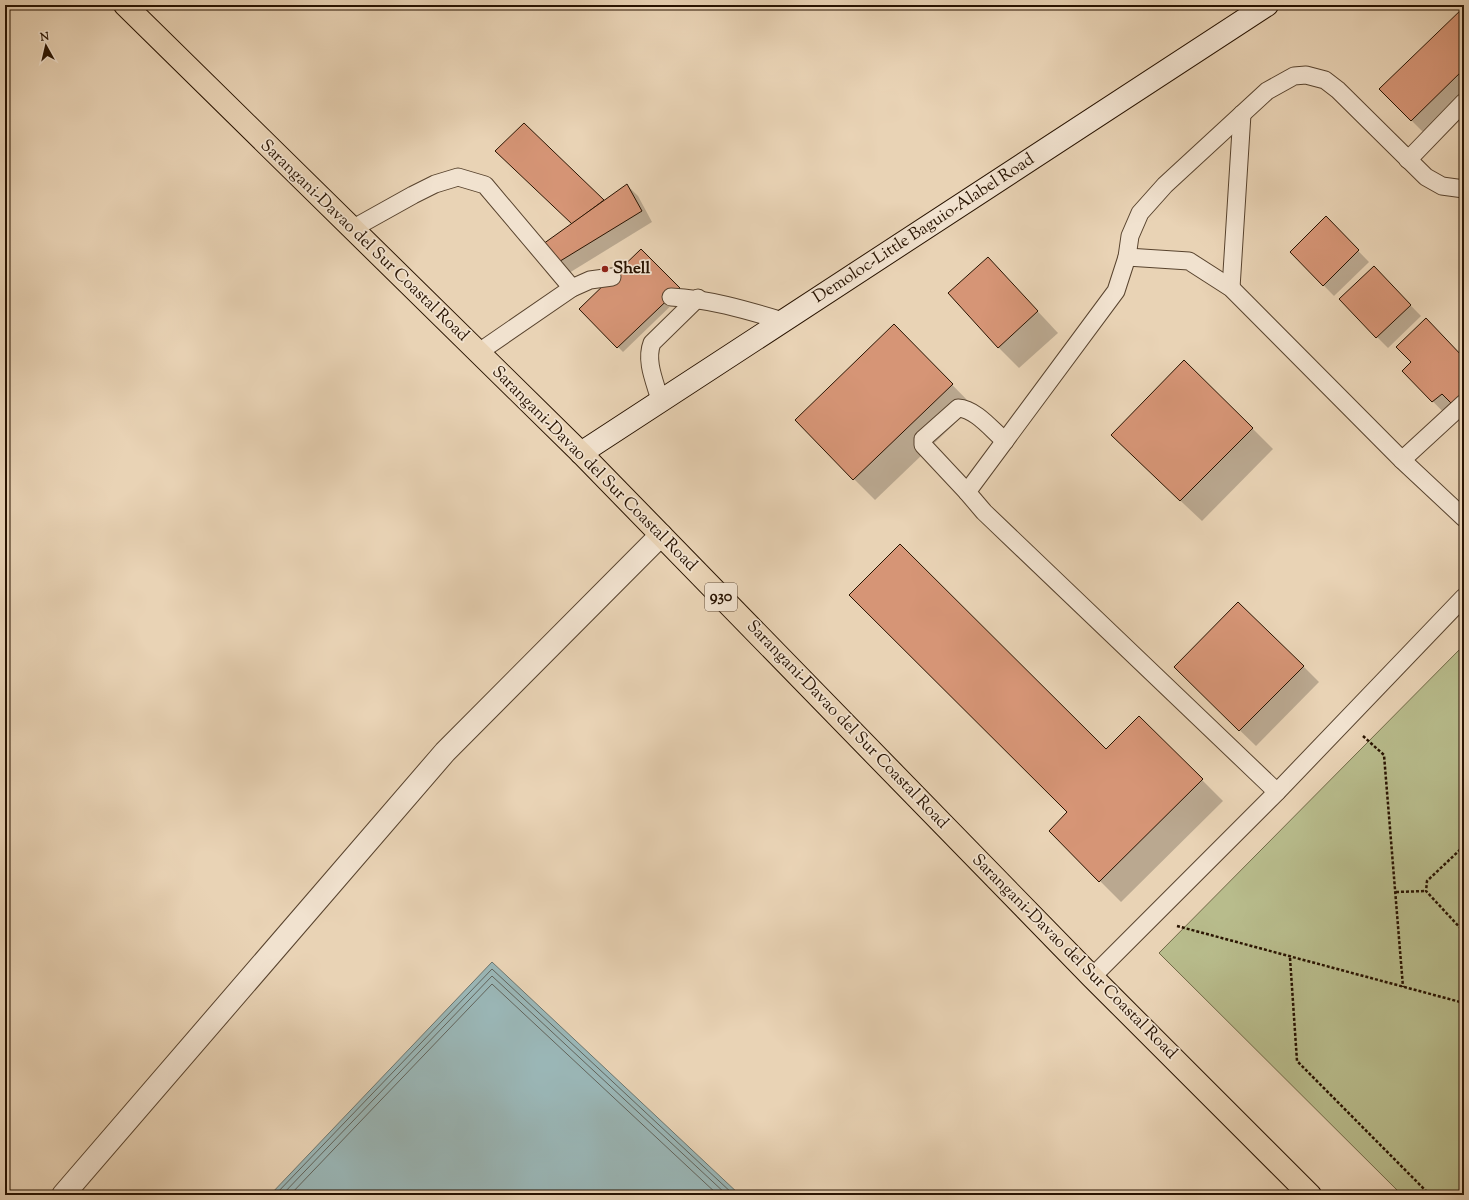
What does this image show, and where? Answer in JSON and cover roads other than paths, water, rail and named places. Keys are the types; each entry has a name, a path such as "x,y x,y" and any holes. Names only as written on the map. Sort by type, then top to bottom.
{"main road":[{"name":"Sarangani-Davao del Sur Coastal Road","path":"125,5 581,453 1092,977 1310,1195"}],"street":[{"name":"Demoloc-Little Baguio-Alabel Road","path":"581,453 1267,5"},
{"path":"63,1195 157,1088 445,752 661,534"}],"lane":[{"path":"967,492 1116,291 1127,257 1130,236 1140,213 1165,185 1267,91 1294,76 1306,75 1325,80 1338,90 1426,177 1442,186 1464,189"},
{"path":"1408,160 1464,102"},
{"path":"1231,288 1242,114"},
{"path":"352,229 435,184 458,177 485,184 572,288"},
{"path":"1127,257 1189,262 1231,288 1402,460 1464,518"},
{"path":"479,352 572,288 590,280 612,277"},
{"path":"671,297 698,298 734,306 783,321"},
{"path":"660,400 649,359 649,351 652,342 698,298"},
{"path":"1402,460 1464,403"},
{"path":"1005,441 974,413 965,408 958,408 923,439 923,445 984,512 1277,792"},
{"path":"1092,977 1277,792 1464,597"}],"water":[{"path":"492,962 740,1195 270,1195"}],"place":[{"name":"Shell","path":"605,269"}]}
